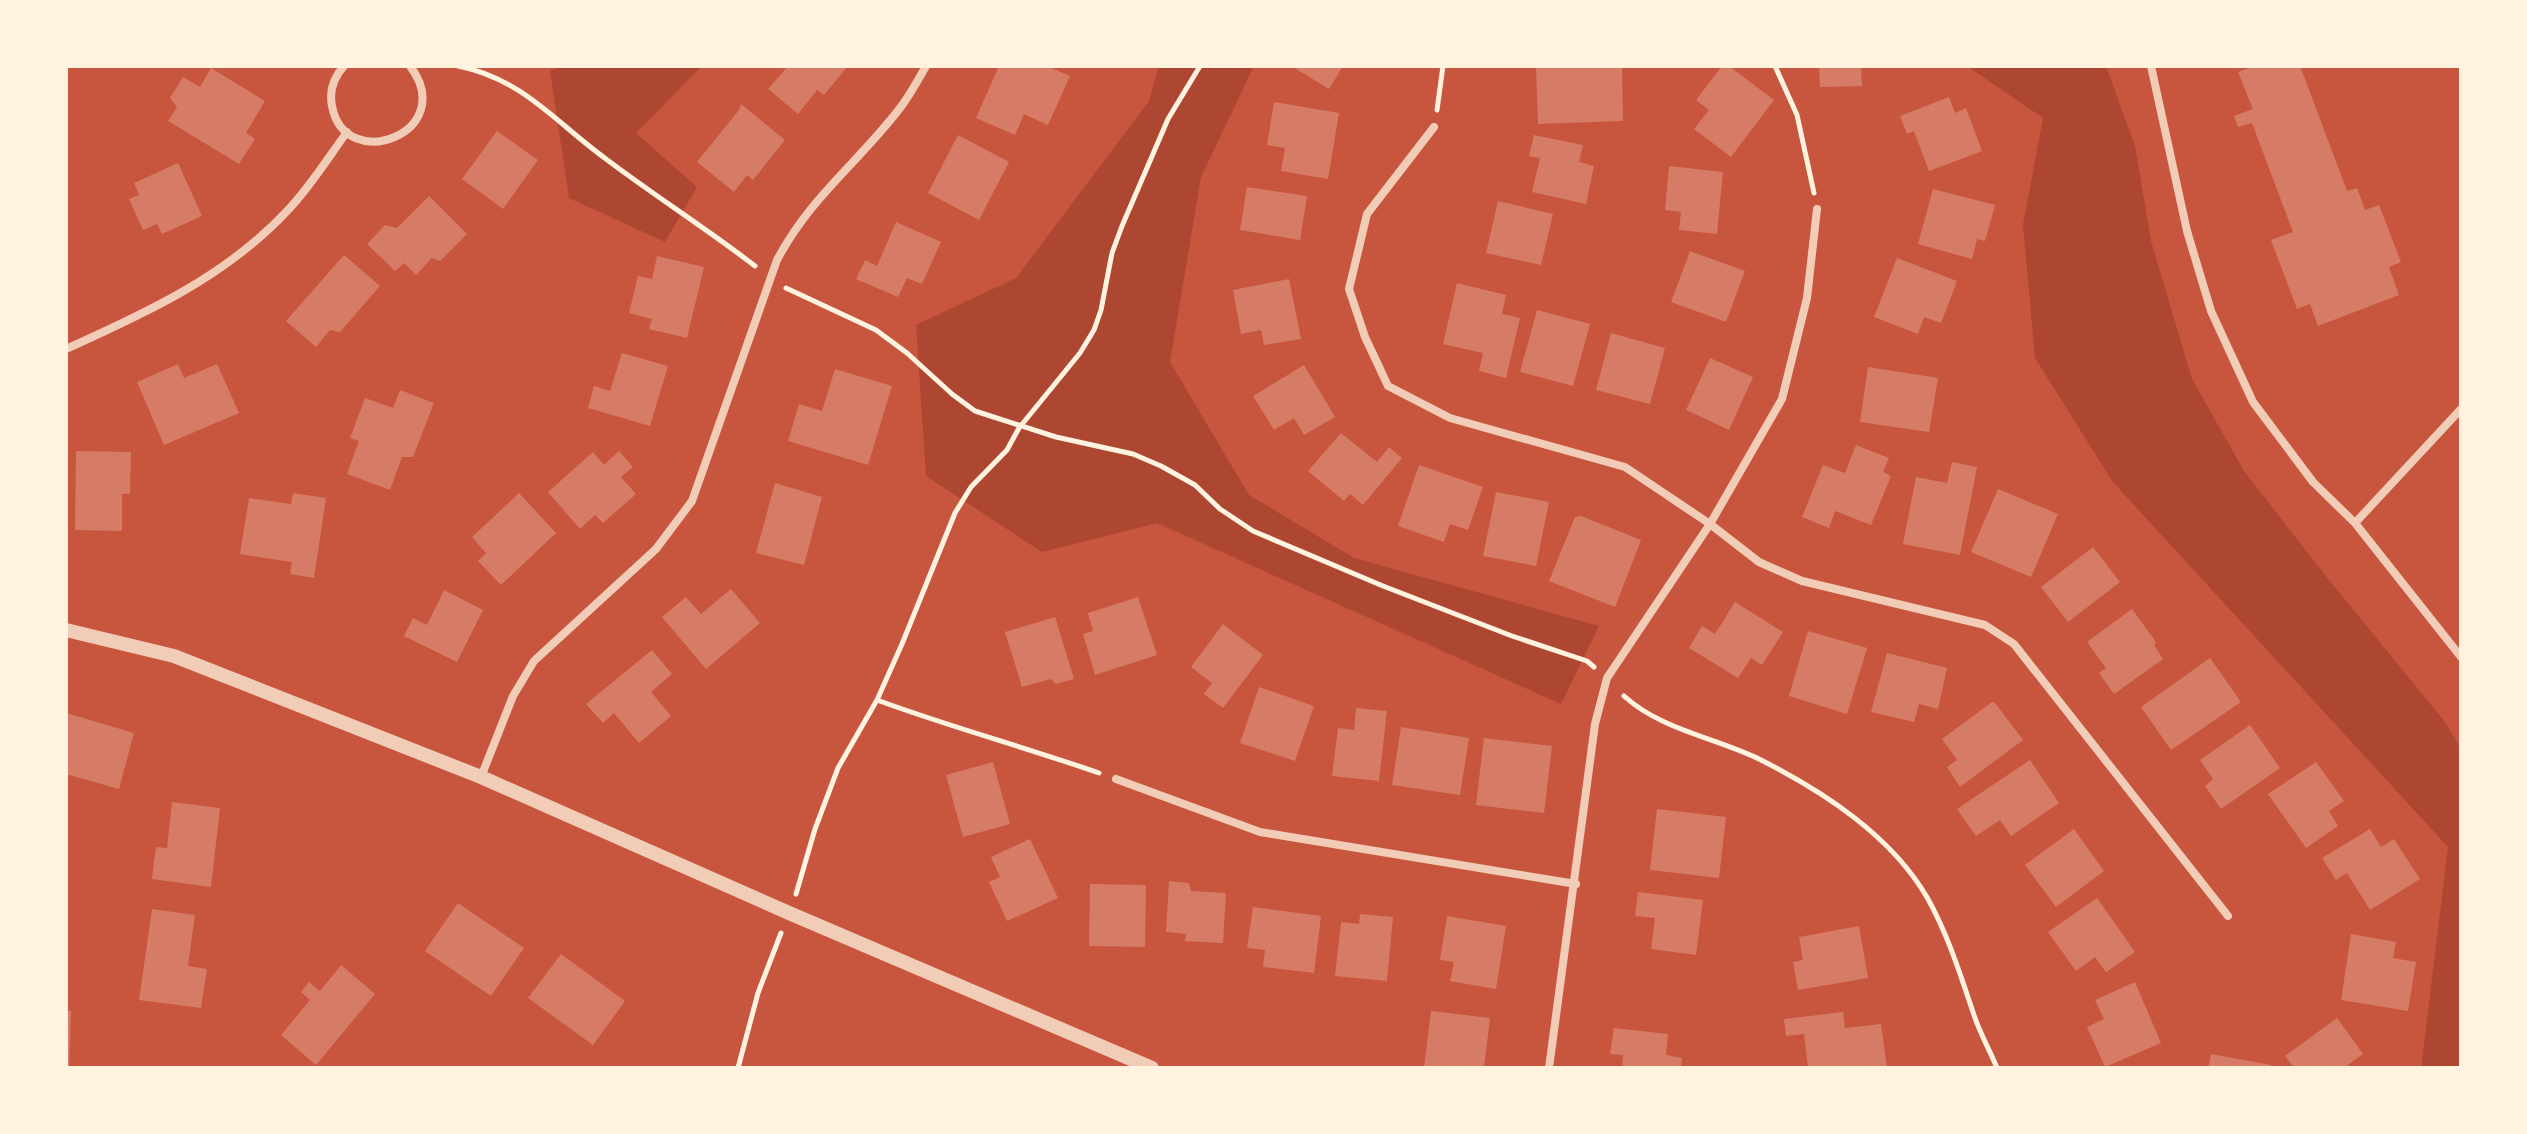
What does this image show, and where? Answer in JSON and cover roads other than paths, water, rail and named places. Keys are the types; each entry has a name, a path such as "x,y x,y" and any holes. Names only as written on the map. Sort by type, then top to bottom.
{"street":[{"path":"344,66 334,81 332,109 347,132 361,140 376,142 392,140 416,121 422,107 422,91 410,66"},
{"path":"481,777 513,696 534,661 656,549 692,501 777,260 816,200 901,107 926,66"},
{"path":"2151,66 2187,231 2211,311 2253,402 2313,482 2355,523 2461,657"},
{"path":"1434,127 1367,214 1349,289 1365,337 1388,386 1450,418 1625,467 1710,524 1759,562 1802,581 1985,625 2014,644 2228,916"},
{"path":"66,349 158,307 226,265 289,210 347,132"},
{"path":"1549,1068 1595,724 1607,678 1710,524 1782,399 1807,298 1817,209"},
{"path":"2355,523 2461,409"},
{"path":"66,630 174,656 481,777 1152,1068"},
{"path":"1116,779 1260,832 1576,884"}]}
